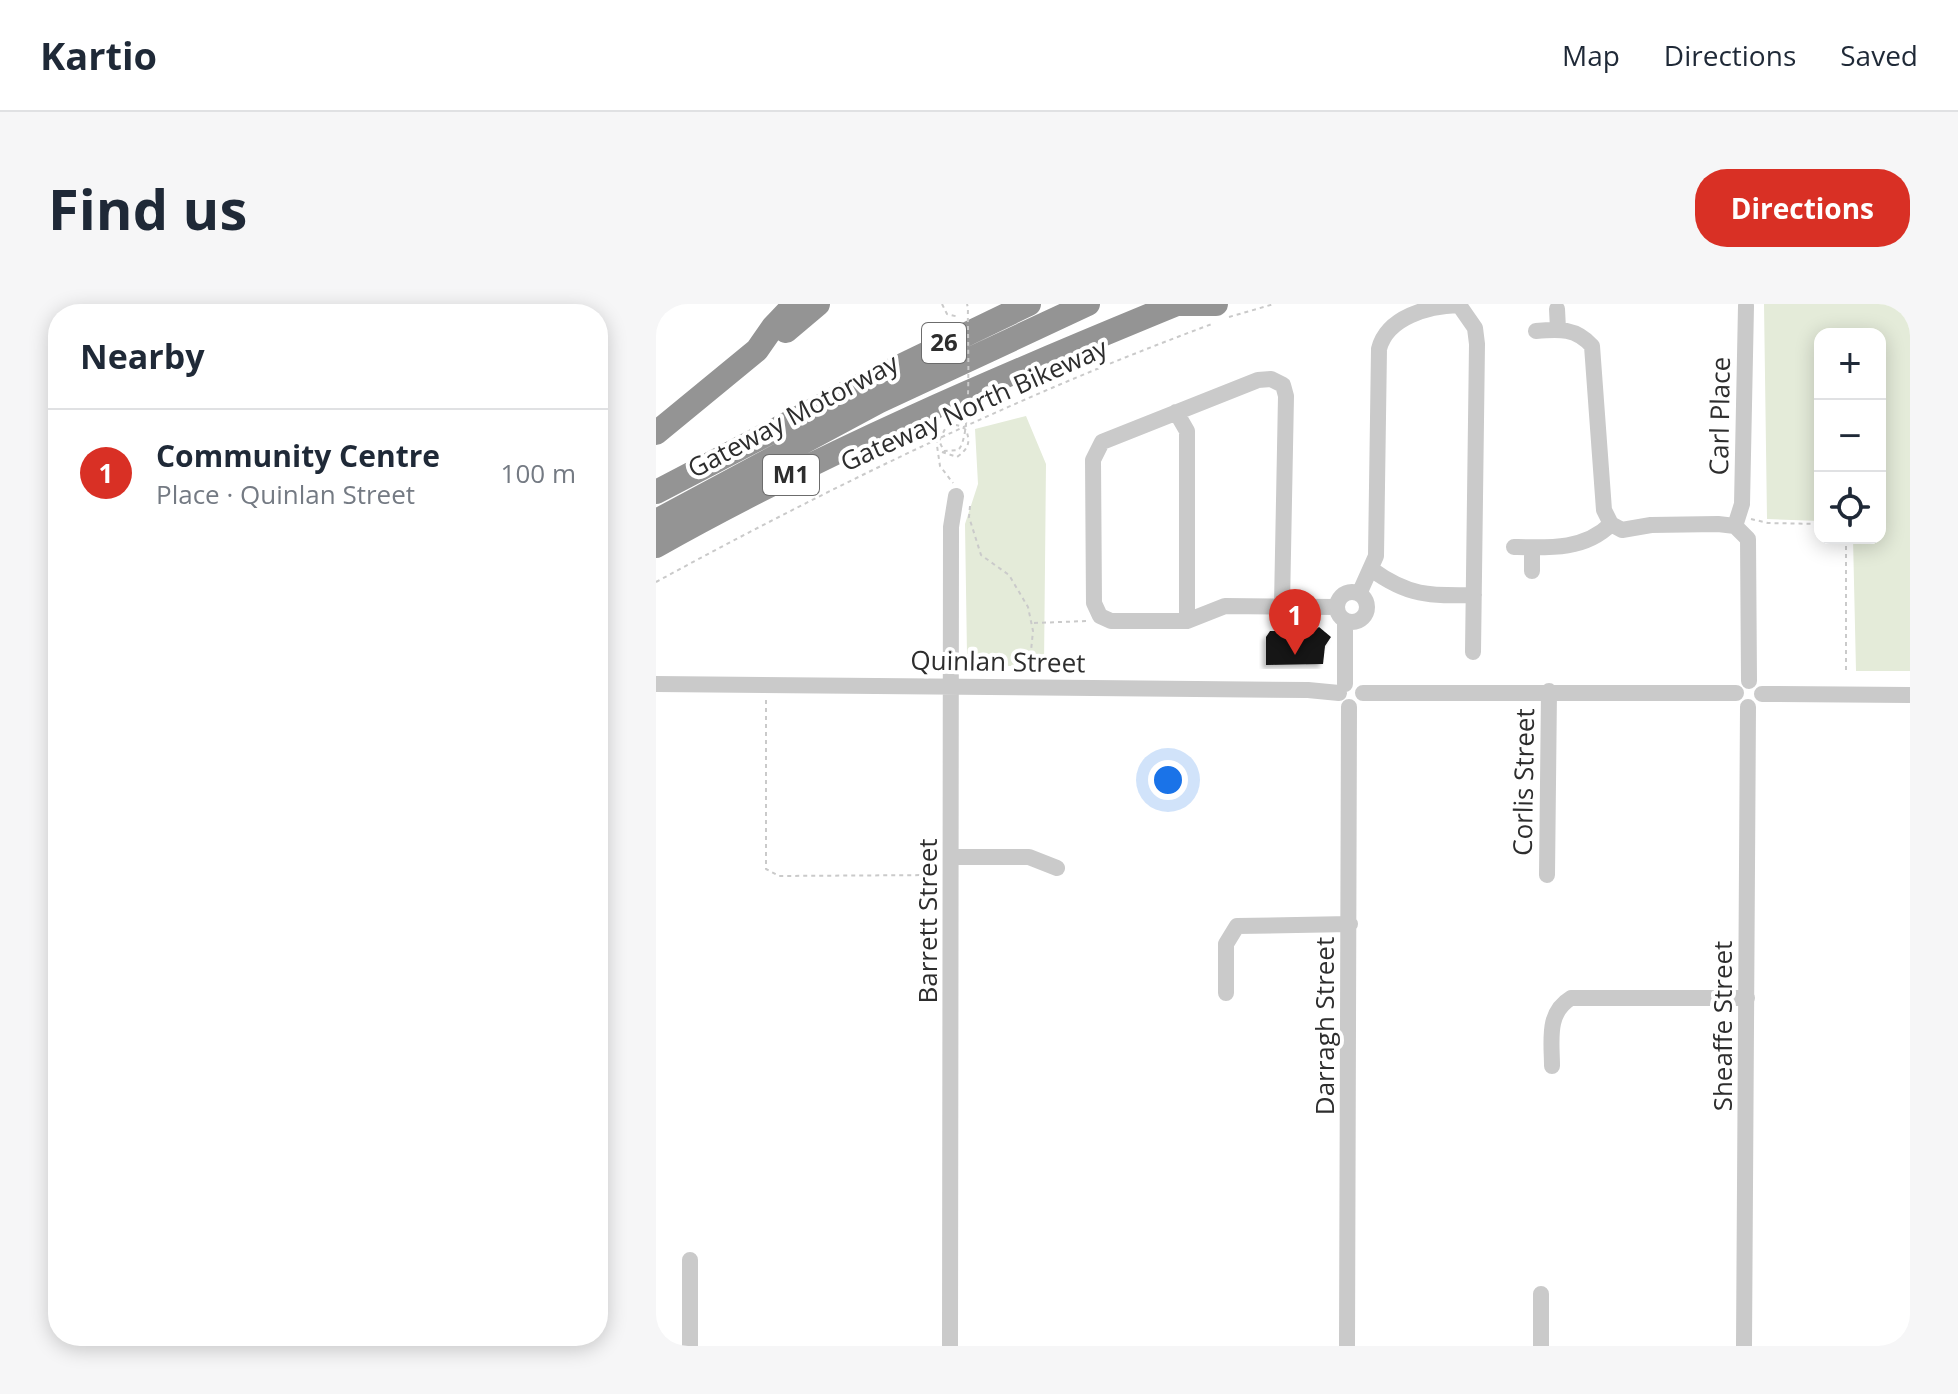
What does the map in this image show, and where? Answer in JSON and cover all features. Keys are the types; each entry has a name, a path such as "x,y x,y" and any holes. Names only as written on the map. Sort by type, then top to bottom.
{"highway":[{"path":"757,350 795,304"},
{"path":"656,433 818,304"},
{"name":"26","path":"656,492 887,372 1029,304"},
{"name":"Gateway Motorway","path":"656,521 878,402 1088,304"},
{"path":"1176,304 1219,315"},
{"name":"Gateway Motorway","path":"656,546 851,445 971,389 1176,304"}],"street":[{"path":"1282,605 1286,396 1283,385 1271,379 1258,380 1102,442 1095,451 1094,603 1100,616 1111,621 1187,621 1225,606 1282,605 1347,616 1344,594 1359,594 1376,556 1379,349 1383,333 1394,322 1460,304 1475,328 1477,344 1473,652"},
{"name":"Carl Place","path":"1737,521 1742,504 1746,306"},
{"path":"1557,309 1558,329"},
{"path":"1536,331 1558,329 1580,333 1592,346 1604,510 1611,524 1622,530 1651,525 1737,521 1748,539 1749,681"},
{"path":"1176,412 1187,431 1187,621"},
{"name":"Barrett Street","path":"950,1346 951,527 963,501"},
{"path":"1514,547 1559,547 1596,539 1611,524"},
{"path":"1532,548 1532,571"},
{"path":"1371,569 1394,587 1427,596 1474,595"},
{"name":"Darragh Street","path":"1347,1346 1350,692 1347,616 1367,610 1359,594"},
{"path":"1749,681 1757,683 1762,694 1757,705 1748,707 1738,701 1736,693 1742,683 1749,681"},
{"name":"Quinlan Street","path":"656,684 1736,693"},
{"name":"Corlis Street","path":"1547,875 1549,691"},
{"path":"1762,694 1910,695"},
{"name":"Sheaffe Street","path":"1744,1346 1748,707"},
{"path":"952,857 1029,857 1057,868"},
{"path":"1226,993 1226,944 1237,926 1350,924"},
{"path":"1552,1066 1555,1011 1571,998 1747,998"},
{"path":"690,1260 690,1346"},
{"path":"1541,1294 1541,1346"}],"path":[{"path":"656,309 662,304"},
{"path":"942,304 947,314 956,318"},
{"path":"940,452 957,457 966,450 969,438 966,430 962,426 953,424 946,427 939,441 944,451 958,450 965,439 965,430 965,420 968,308 967,304"},
{"name":"Gateway North Bikeway","path":"656,582 855,477 936,439 1219,315 1274,304"},
{"path":"936,439 940,466 951,477 963,501 981,555 1009,575 1033,623 1029,672"},
{"path":"1737,521 1814,524"},
{"path":"1846,544 1846,670"},
{"path":"1033,623 1093,621 1100,616"},
{"path":"963,657 974,669"},
{"path":"766,699 766,869 779,876 952,875"}],"green space":[{"path":"1764,304 1910,304 1910,671 1856,671 1853,544 1886,544 1886,328 1814,328 1814,521 1767,519"},
{"path":"1026,416 1046,464 1044,667 977,665 967,655 965,524 978,484 975,429"}],"building":[{"path":"1319,627 1331,637 1325,646 1323,664 1266,665 1266,637 1270,631 1310,631 1310,634"}],"place":[{"name":"Community Centre","path":"1295,655"}]}
